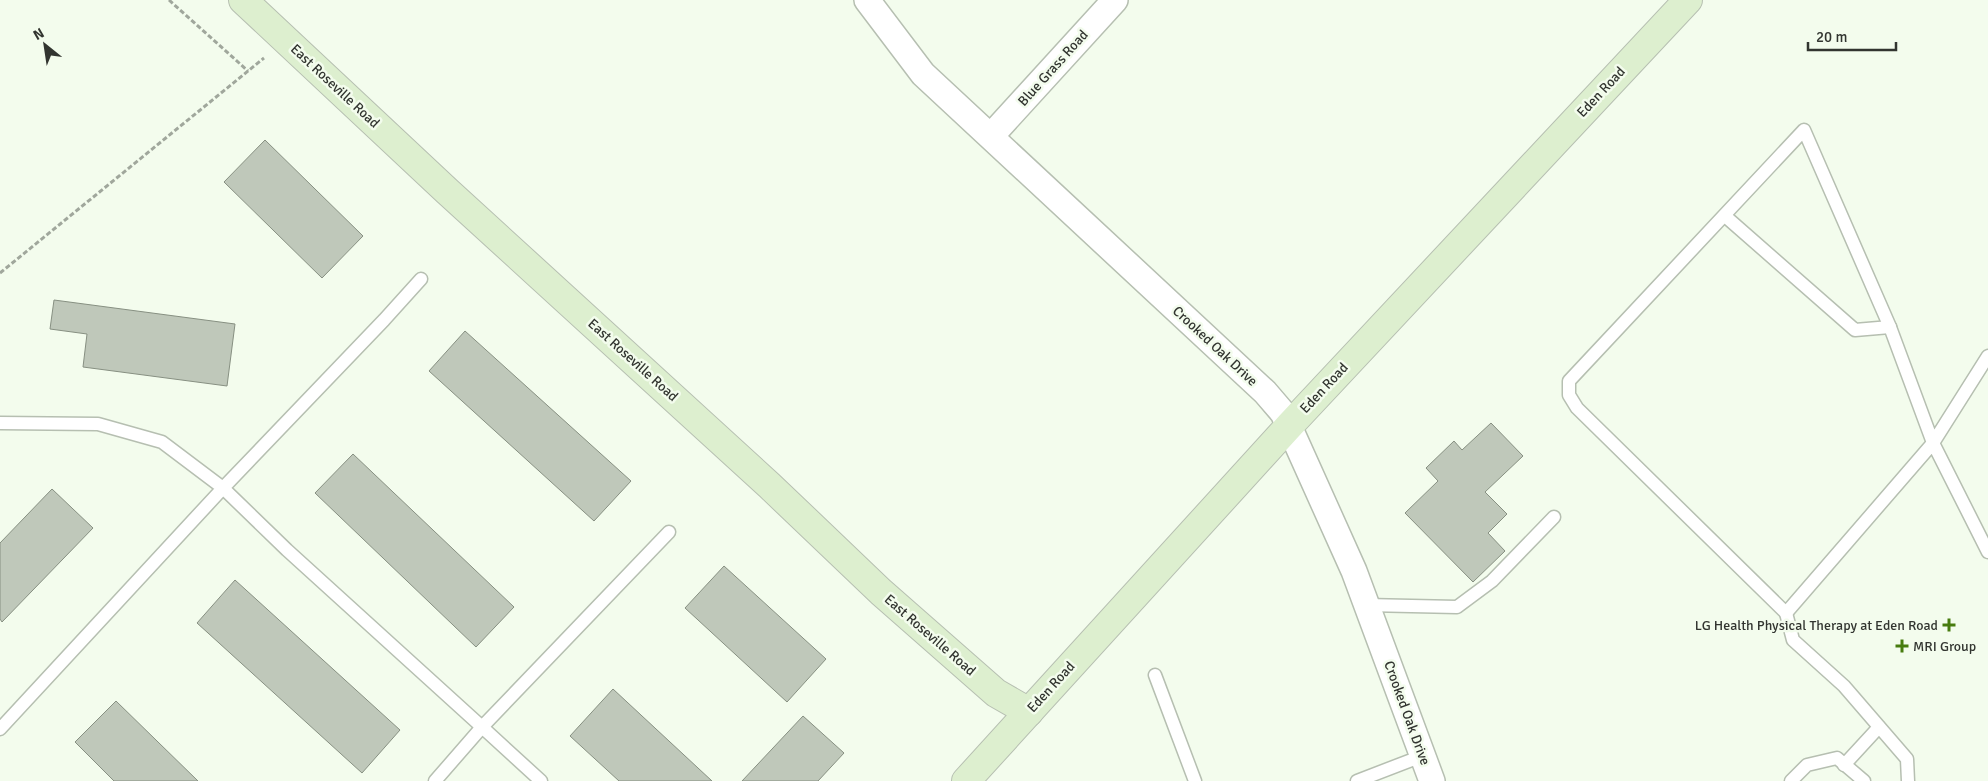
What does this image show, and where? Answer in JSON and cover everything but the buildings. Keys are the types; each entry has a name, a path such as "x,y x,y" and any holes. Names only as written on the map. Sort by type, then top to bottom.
{"street":[{"name":"East Roseville Road","path":"243,0 447,192 763,479 881,592 996,693 1029,712"},
{"name":"Crooked Oak Drive","path":"867,0 923,74 1265,392 1283,413 1354,571 1432,781"},
{"name":"Blue Grass Road","path":"991,136 1115,0"},
{"name":"Eden Road","path":"966,781 1290,425 1688,0"}],"lane":[{"path":"1908,781 1907,758 1844,686 1793,640 1786,613 1577,408 1569,395 1570,381 1804,130 1890,327 1933,443 1988,552"},
{"path":"1725,216 1856,330 1890,327"},
{"path":"0,729 222,488 421,279"},
{"path":"1786,613 1933,443 1988,356"},
{"path":"0,423 98,424 162,442 222,488 294,557 541,781"},
{"path":"1366,604 1457,606 1492,581 1554,518"},
{"path":"435,781 482,727 669,532"},
{"path":"1156,675 1195,781"},
{"path":"1844,764 1879,727"},
{"path":"1357,781 1422,756"},
{"path":"1791,781 1807,765 1838,758 1864,781"}],"path":[{"path":"169,0 248,71"},
{"path":"0,273 286,40"}],"place":[{"name":"LG Health Physical Therapy at Eden Road","path":"1949,625"},
{"name":"MRI Group","path":"1902,646"}]}
